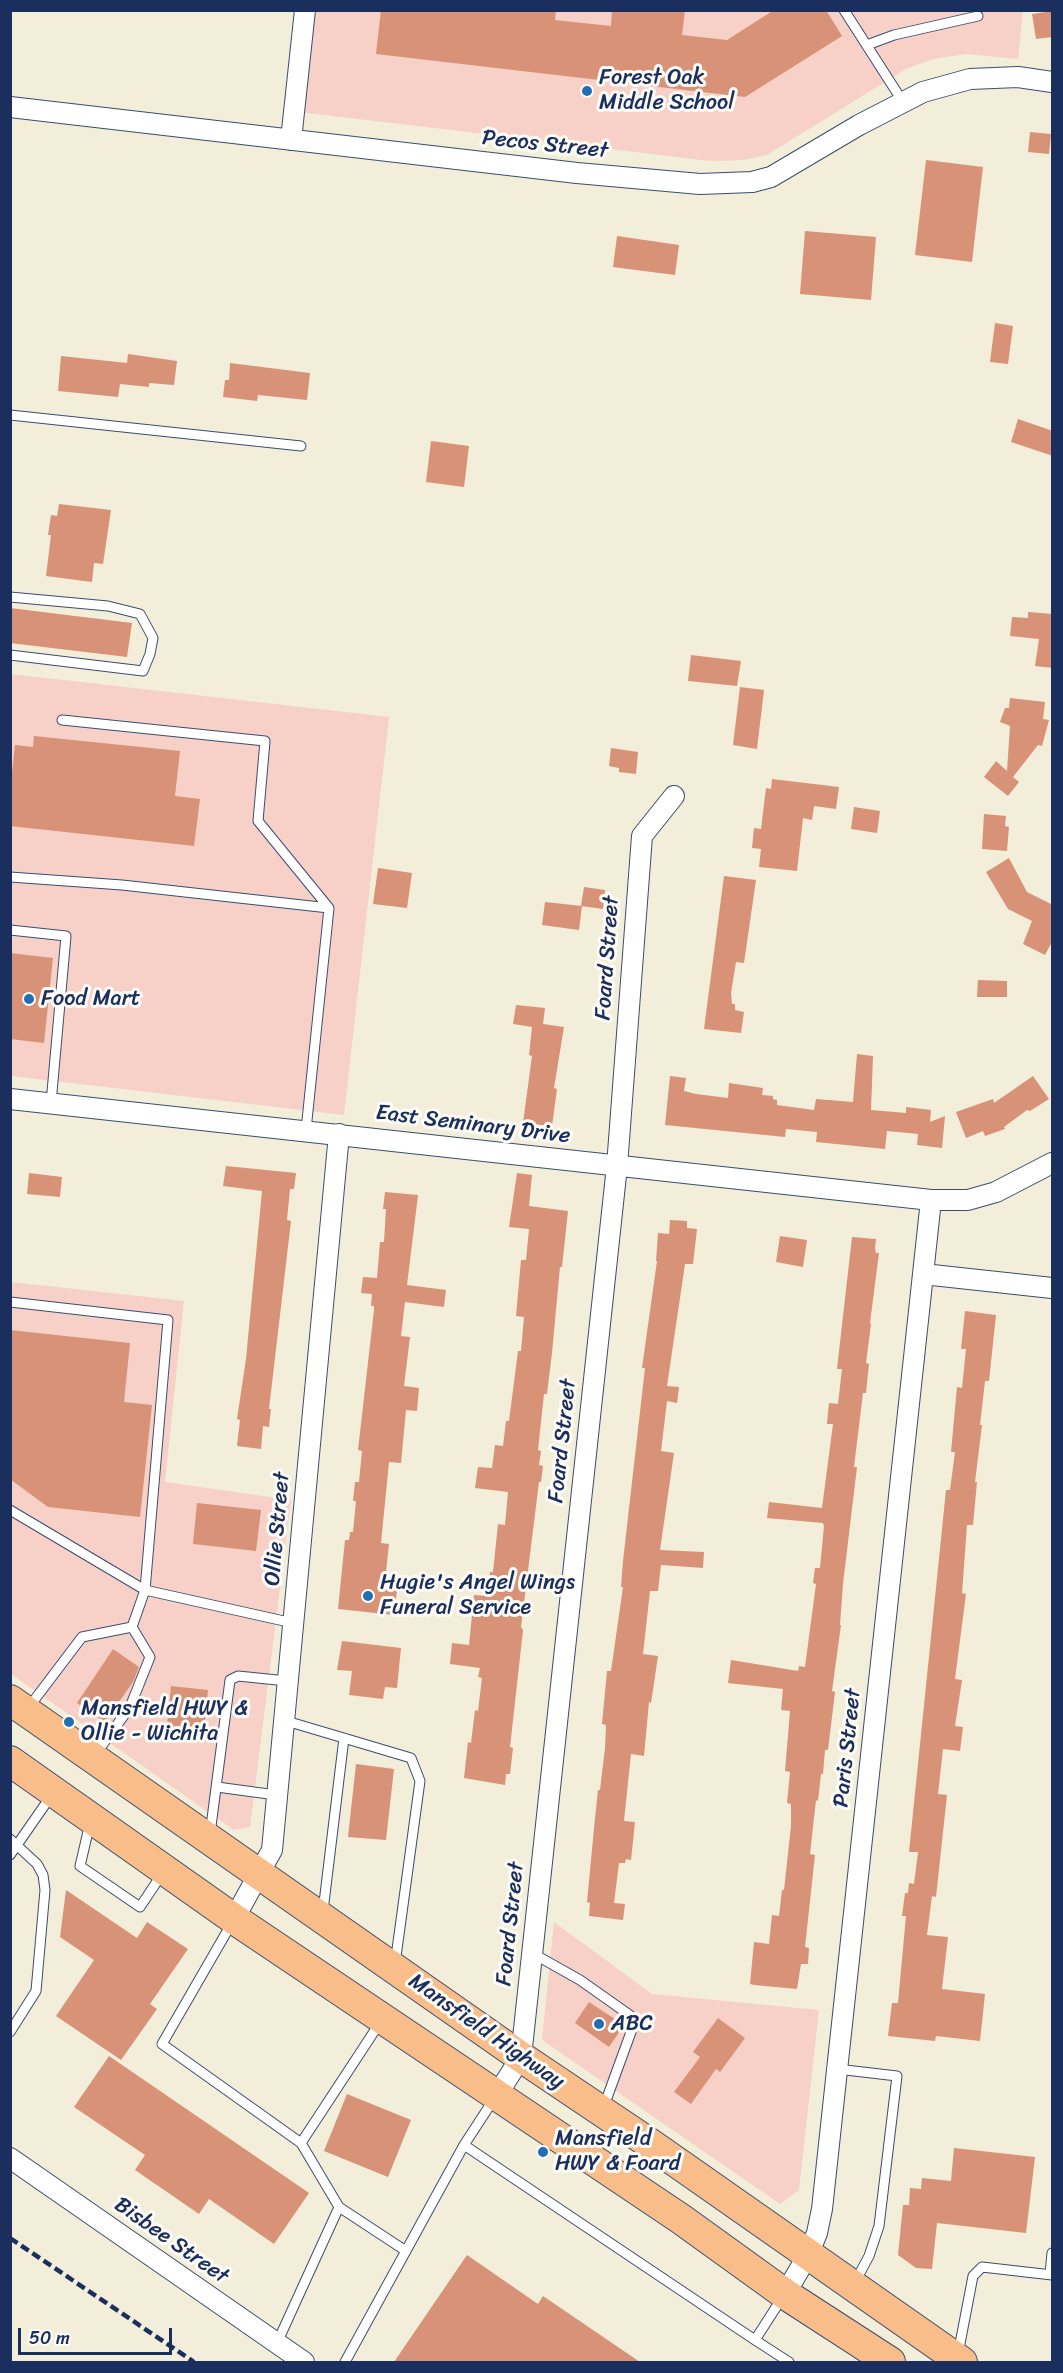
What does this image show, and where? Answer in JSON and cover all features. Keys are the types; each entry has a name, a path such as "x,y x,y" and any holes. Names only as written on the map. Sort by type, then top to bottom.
{"main road":[{"name":"Mansfield Highway","path":"18,1706 960,2361"},
{"name":"Mansfield Highway","path":"10,1761 234,1919 681,2219 785,2294 890,2362"}],"street":[{"path":"291,140 306,10"},
{"name":"Pecos Street","path":"10,107 577,173 700,184 752,182 771,177 859,125 923,92 970,79 1018,77 1053,82"},
{"name":"Foard Street","path":"497,2095 521,2056 617,1166 642,837 674,796"},
{"name":"East Seminary Drive","path":"10,1099 931,1200 968,1200 996,1192 1053,1163"},
{"name":"Ollie Street","path":"234,1919 272,1850 339,1134"},
{"name":"Paris Street","path":"785,2294 808,2255 817,2233 822,2209 931,1200"},
{"path":"923,1274 1053,1288"},
{"name":"Bisbee Street","path":"10,2158 304,2362"}],"lane":[{"path":"844,10 903,102"},
{"path":"867,45 894,35 978,16"},
{"path":"10,415 301,446"},
{"path":"10,597 108,606 140,614 153,638 143,671 10,655"},
{"path":"62,720 265,741 258,821 329,908 306,1130"},
{"path":"10,877 122,885 329,908"},
{"path":"10,930 66,936 51,1103"},
{"path":"10,1302 168,1320 145,1590 132,1627 150,1658 130,1707 93,1758"},
{"path":"10,1510 145,1590 293,1623"},
{"path":"18,1706 82,1636 132,1627"},
{"path":"210,1839 230,1680 238,1676 287,1681"},
{"path":"284,1720 411,1758 420,1781 394,1968"},
{"path":"322,1918 344,1738"},
{"path":"217,1787 276,1795"},
{"path":"10,1855 14,1841 54,1791"},
{"path":"91,1817 80,1866 140,1907 165,1870"},
{"path":"10,2032 36,1991 45,1890 43,1875 37,1864 14,1841"},
{"path":"234,1919 162,2044 301,2142 339,2207 406,2251"},
{"path":"532,1953 580,1980 631,2016 631,2032 602,2111"},
{"path":"301,2142 384,2018"},
{"path":"837,2069 897,2076 879,2226 869,2256 852,2287"},
{"path":"345,2362 464,2145 497,2095"},
{"path":"464,2145 789,2362"},
{"path":"277,2343 339,2207"},
{"path":"960,2361 973,2276 982,2267 1051,2274 1053,2253"},
{"path":"755,2340 785,2294"}],"shaded area":[{"name":"Forest Oak Middle School","path":"311,11 1023,11 1018,59 966,54 933,59 906,69 767,155 744,160 710,161 300,112"},
{"path":"11,674 389,717 344,1115 11,1076"},
{"path":"11,1282 184,1301 165,1482 291,1500 250,1827 234,1830 11,1674"},
{"path":"554,1922 652,1994 819,2010 799,2190 780,2204 542,2040"}],"building":[{"path":"381,10 556,10 555,20 611,26 612,10 685,10 682,35 727,40 774,10 826,10 842,36 745,97 376,54"},
{"path":"1053,11 1053,37 1036,39 1032,14"},
{"path":"1030,132 1051,134 1049,154 1028,152"},
{"path":"926,160 983,167 972,262 915,255"},
{"path":"805,231 876,237 871,300 800,294"},
{"path":"617,236 679,245 675,275 613,267"},
{"path":"995,323 1013,326 1008,364 990,362"},
{"path":"128,354 177,361 174,385 149,383 149,387 120,384 118,397 58,391 61,356 127,363"},
{"path":"230,363 310,373 307,400 258,395 257,401 223,397 225,380 229,380"},
{"path":"1018,419 1053,431 1053,456 1011,442"},
{"path":"431,441 469,446 464,487 426,482"},
{"path":"59,504 111,510 103,564 94,563 92,582 46,576 51,515 57,516"},
{"path":"10,608 132,623 127,657 10,643"},
{"path":"1028,612 1053,614 1053,668 1035,666 1039,639 1010,636 1012,617 1028,618"},
{"path":"691,655 741,661 737,686 688,681"},
{"path":"740,687 764,690 757,749 733,745"},
{"path":"1010,698 1045,702 1043,719 1049,720 1042,746 1038,745 1013,777 1019,782 1008,796 984,777 996,761 1007,771 1010,726 1000,722 1005,708 1009,708"},
{"path":"34,736 180,751 175,796 200,799 194,846 10,826 10,790 15,745 33,747"},
{"path":"611,748 638,752 636,774 619,772 619,768 609,766"},
{"path":"772,779 839,787 836,809 814,806 812,820 803,818 797,871 759,867 761,849 752,848 754,828 761,829 766,788 771,789"},
{"path":"854,807 880,811 877,833 851,829"},
{"path":"984,814 1006,816 1005,826 1009,827 1007,851 982,849"},
{"path":"1009,858 1027,892 1053,905 1053,940 1045,955 1023,944 1032,921 1008,909 986,872"},
{"path":"378,868 412,873 407,908 373,904"},
{"path":"724,876 756,880 744,963 736,962 731,993 735,1010 744,1012 741,1033 704,1029"},
{"path":"584,887 605,890 603,909 581,906"},
{"path":"545,902 582,906 579,930 542,925"},
{"name":"Food Mart","path":"10,953 53,958 44,1043 10,1039"},
{"path":"978,980 1007,981 1007,997 977,997"},
{"path":"516,1005 545,1008 543,1024 564,1027 554,1088 557,1089 552,1126 523,1123 532,1056 529,1055 532,1027 513,1024"},
{"path":"857,1054 873,1056 871,1110 906,1113 906,1107 931,1110 930,1122 945,1116 942,1148 917,1145 918,1134 887,1131 885,1149 816,1142 817,1132 786,1129 785,1137 665,1125 670,1076 686,1078 684,1091 696,1094 728,1098 729,1083 763,1088 762,1095 773,1096 773,1099 777,1100 777,1105 814,1110 816,1099 853,1102"},
{"path":"1033,1076 1049,1099 1030,1111 1027,1110 1004,1127 1005,1129 985,1136 983,1131 966,1138 956,1112 993,1099 994,1103"},
{"path":"226,1166 296,1173 294,1189 290,1189 287,1220 291,1221 269,1409 271,1409 269,1427 263,1426 261,1449 237,1446 240,1420 237,1419 246,1359 262,1191 223,1186"},
{"path":"29,1173 62,1177 60,1197 27,1194"},
{"path":"517,1173 532,1175 529,1206 568,1211 547,1394 544,1394 538,1450 541,1451 539,1465 543,1466 521,1627 523,1630 510,1747 513,1748 510,1774 506,1774 505,1785 464,1778 468,1742 471,1743 482,1678 478,1677 480,1668 450,1664 452,1643 469,1645 474,1595 487,1596 490,1572 493,1572 498,1524 505,1525 508,1492 475,1488 478,1467 492,1468 495,1445 503,1446 506,1421 509,1421 518,1351 521,1351 524,1317 516,1316 521,1260 526,1260 529,1229 509,1227"},
{"path":"385,1192 418,1195 407,1285 446,1290 444,1307 405,1302 401,1336 410,1337 404,1386 419,1388 417,1411 406,1410 401,1463 389,1462 381,1543 389,1544 385,1582 398,1583 394,1615 338,1609 345,1540 349,1540 350,1532 353,1532 356,1501 353,1501 355,1482 359,1482 362,1451 358,1450 374,1310 374,1306 371,1306 372,1294 361,1293 363,1277 377,1278 380,1242 384,1242"},
{"path":"670,1220 687,1221 687,1228 697,1229 693,1264 685,1264 667,1386 679,1387 677,1403 667,1401 661,1451 674,1453 660,1550 704,1552 703,1568 661,1565 658,1591 650,1591 643,1654 658,1656 651,1703 649,1702 644,1756 631,1754 624,1821 635,1822 631,1860 626,1859 625,1863 619,1863 614,1903 625,1904 623,1920 589,1916 590,1903 587,1902 598,1790 600,1790 605,1748 606,1725 602,1724 607,1671 611,1671 623,1587 621,1587 623,1561 645,1368 642,1368 657,1261 658,1233 669,1234"},
{"path":"780,1236 807,1240 803,1267 776,1262"},
{"path":"852,1237 876,1239 875,1249 876,1253 879,1253 866,1363 869,1364 866,1393 863,1393 854,1467 857,1467 832,1691 835,1692 828,1750 825,1750 823,1774 821,1774 818,1801 816,1800 810,1854 815,1855 805,1947 809,1948 808,1964 801,1964 797,1989 754,1985 750,1984 754,1942 769,1944 772,1915 779,1916 782,1890 784,1890 791,1826 791,1804 787,1803 790,1772 785,1771 790,1711 781,1710 783,1689 728,1683 731,1660 798,1671 799,1666 805,1667 816,1584 813,1583 815,1568 820,1568 824,1526 823,1523 767,1518 769,1502 822,1508 833,1424 827,1424 829,1403 838,1404 842,1369 837,1369"},
{"path":"965,1311 996,1315 989,1381 985,1381 980,1425 982,1425 975,1482 977,1482 973,1525 967,1525 962,1593 966,1594 955,1679 962,1680 955,1726 963,1727 960,1751 943,1749 938,1794 947,1795 936,1897 932,1896 927,1935 948,1937 942,1989 985,1994 980,2041 936,2036 935,2041 888,2036 892,2003 898,2003 906,1916 902,1916 905,1893 908,1893 909,1883 914,1884 918,1852 909,1852 946,1490 950,1490 955,1452 951,1452 957,1387 962,1388 966,1349 961,1349"},
{"path":"10,1330 130,1343 124,1402 152,1405 140,1517 48,1507 10,1479"},
{"path":"197,1503 261,1510 256,1551 193,1544"},
{"path":"342,1641 401,1648 397,1688 385,1687 383,1699 349,1695 352,1671 337,1670"},
{"path":"113,1649 139,1667 133,1682 105,1722 77,1703"},
{"path":"171,1686 208,1690 203,1739 166,1735"},
{"path":"356,1764 394,1769 386,1840 348,1837"},
{"path":"66,1890 137,1938 147,1922 188,1949 150,2004 157,2009 121,2060 56,2016 94,1960 60,1937"},
{"name":"ABC","path":"589,2002 624,2025 609,2047 575,2023"},
{"path":"718,2018 745,2038 720,2072 716,2069 691,2104 674,2092 700,2057 693,2052"},
{"path":"109,2056 309,2193 274,2244 209,2199 199,2214 135,2170 145,2155 74,2107"},
{"path":"347,2094 411,2120 388,2177 324,2151"},
{"path":"954,2148 1035,2157 1026,2233 937,2223 932,2269 916,2268 898,2255 903,2205 909,2205 910,2188 921,2189 922,2178 951,2181"},
{"path":"467,2255 538,2304 543,2296 640,2362 394,2362"}],"railway":[{"path":"10,2238 194,2362"}],"place":[{"name":"Forest Oak Middle School","path":"587,91"},
{"name":"Food Mart","path":"29,999"},
{"name":"Hugie's Angel Wings Funeral Service","path":"368,1596"},
{"name":"Mansfield HWY & Ollie - Wichita","path":"69,1722"},
{"name":"ABC","path":"599,2024"},
{"name":"Mansfield HWY & Foard","path":"543,2152"}]}
